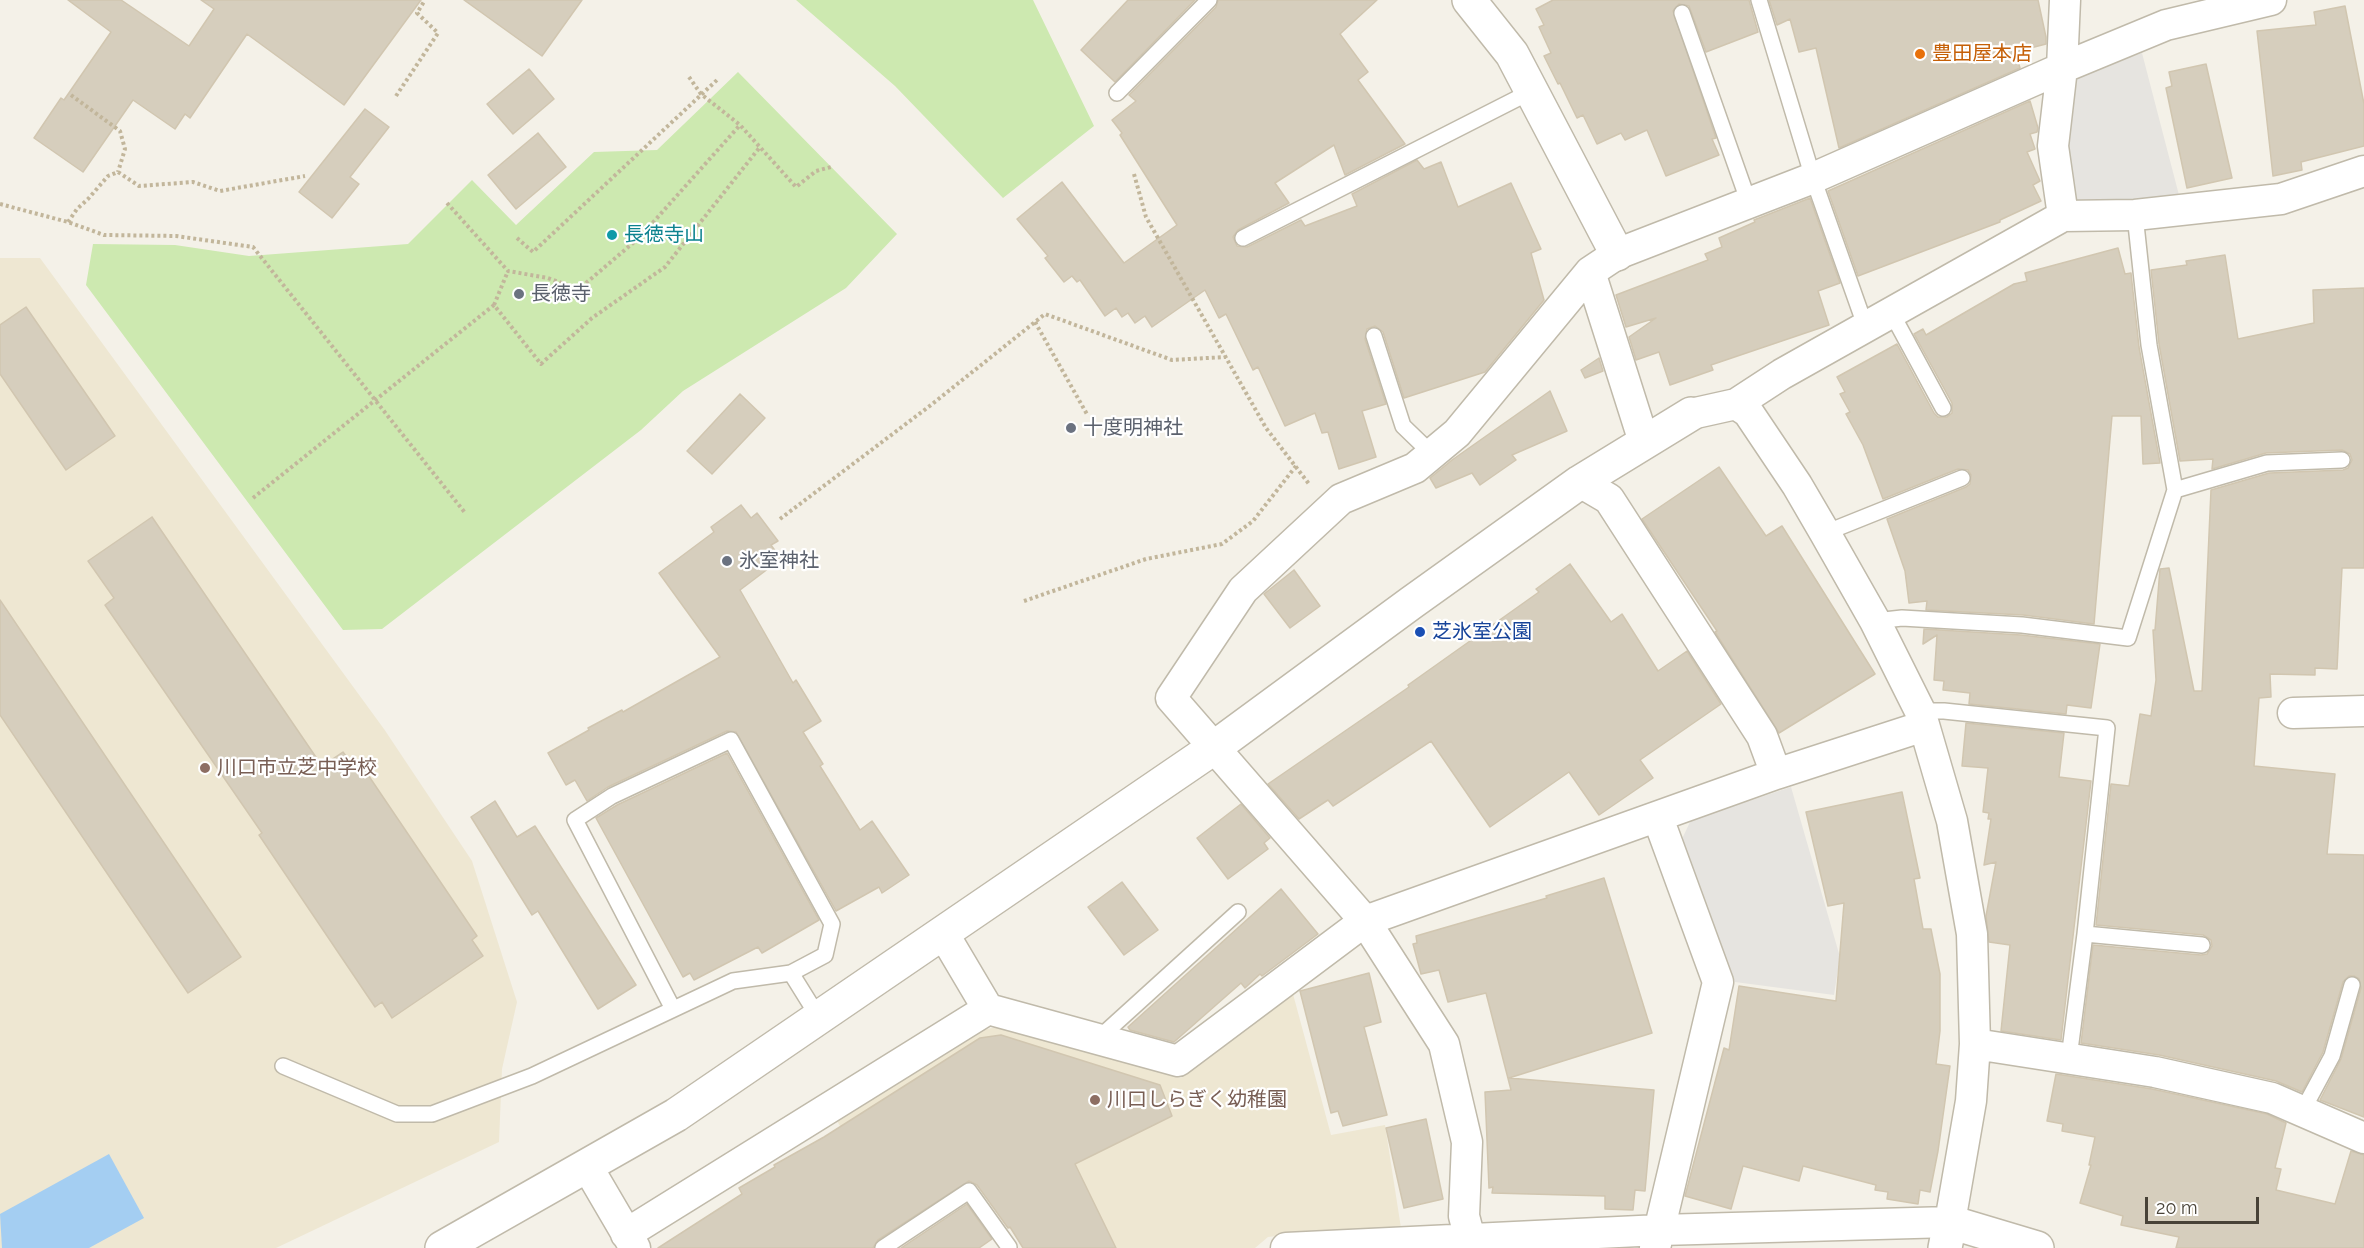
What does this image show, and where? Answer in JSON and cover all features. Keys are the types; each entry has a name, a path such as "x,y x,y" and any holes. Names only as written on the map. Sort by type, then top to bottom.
{"street":[{"path":"1469,0 1512,54 1617,254"},
{"path":"2063,216 2053,146 2062,68 2066,0"},
{"path":"1470,1244 1464,1216 1467,1142 1444,1044 1365,921 1172,698 1243,590 1341,499 1415,468 1457,434 1590,272 1617,254 1813,178 2166,24 2271,0"},
{"path":"442,1248 676,1115 1215,747 1580,482 1691,414 1736,404 1782,374 2063,216 2135,215 2281,199 2364,171"},
{"path":"1590,272 1644,442"},
{"path":"1736,404 1748,412 1797,485 1875,621 1922,719 1952,821 1972,934 1975,1044 1971,1101 1948,1235"},
{"path":"1580,482 1609,499 1762,736 1776,774"},
{"path":"2293,713 2364,711"},
{"path":"943,933 988,1009 1178,1061 1365,921 1658,818 1922,719"},
{"path":"1658,818 1718,982 1658,1239"},
{"path":"587,1166 631,1241 988,1009"},
{"path":"1975,1044 2155,1072 2272,1098 2364,1138"},
{"path":"1286,1248 1948,1235 2037,1248"}],"lane":[{"path":"1117,93 1209,0"},
{"path":"1759,0 1813,178 1866,328"},
{"path":"1682,13 1749,204"},
{"path":"1243,238 1532,91"},
{"path":"1875,621 1902,618 2022,625 2128,638 2175,490 2150,345 2135,215"},
{"path":"1891,312 1942,408"},
{"path":"1374,336 1403,426 1432,454"},
{"path":"2175,490 2267,463 2342,460"},
{"path":"1825,532 1962,478"},
{"path":"1922,719 1944,711 2107,728 2069,1058"},
{"path":"283,1066 397,1114 432,1114 532,1076 733,981 791,973 825,956 832,924 731,740 612,796 575,820 673,1009"},
{"path":"1098,1039 1238,912"},
{"path":"2085,934 2202,945"},
{"path":"791,973 819,1018"},
{"path":"2303,1110 2332,1056 2352,986"},
{"path":"883,1248 969,1191 1009,1247"}],"path":[{"path":"396,96 438,33 417,13 425,0"},
{"path":"689,77 701,94 740,125 796,187 816,171 831,168"},
{"path":"517,238 533,252 717,80"},
{"path":"71,95 120,131 124,138 125,149 118,172"},
{"path":"447,203 508,270 548,278 579,289 640,237 740,125"},
{"path":"494,305 541,364 592,318 665,267 760,147"},
{"path":"118,172 139,186 193,182 220,191 305,176"},
{"path":"68,222 77,208 108,176 118,172"},
{"path":"1134,174 1146,217 1266,428 1328,512"},
{"path":"0,204 68,222 104,235 176,236 253,247 466,514"},
{"path":"253,498 494,305 508,270"},
{"path":"780,519 931,405 1045,314 1172,360 1227,357"},
{"path":"1035,322 1088,416"},
{"path":"1024,601 1146,559 1222,544 1253,521 1296,466"}],"shaded area":[{"path":"2142,53 2180,199 2074,204 2060,152 2073,76"},
{"name":"川口市立芝中学校","path":"0,258 40,258 384,729 472,861 517,1002 502,1069 499,1142 276,1248 0,1248"},
{"path":"1791,787 1840,957 1834,995 1735,982 1681,841 1691,820"},
{"name":"川口しらぎく幼稚園","path":"1293,994 1331,1135 1385,1125 1401,1228 1268,1237 1255,1248 1050,1248 999,1158 872,1180 837,1121 972,1032 997,1027 1181,1078"}],"green space":[{"path":"796,0 1033,0 1094,126 1003,198 895,86"},
{"path":"738,72 897,234 846,288 683,391 641,430 382,629 343,630 86,285 93,244 175,245 249,256 408,244 472,180 516,225 594,152 657,150"}],"water":[{"path":"109,1154 144,1218 89,1248 2,1248 0,1214"}],"building":[{"path":"68,0 121,0 189,46 214,9 201,0 421,0 344,105 247,34 190,118 185,114 175,129 133,100 83,172 34,138 61,98 64,100 111,32"},
{"path":"464,0 582,0 542,56"},
{"path":"1128,0 1195,0 1115,82 1081,50"},
{"path":"1218,0 1377,0 1340,34 1368,72 1358,80 1405,144 1345,175 1334,145 1275,183 1289,203 1238,230 1233,237 1237,246 1247,247 1301,220 1305,226 1357,206 1352,194 1417,160 1424,169 1441,162 1458,207 1511,183 1541,249 1531,253 1544,300 1485,372 1404,398 1383,332 1375,326 1367,329 1365,339 1386,404 1362,411 1376,457 1339,469 1328,432 1322,433 1315,413 1285,426 1258,367 1253,370 1226,314 1219,318 1205,290 1152,327 1145,316 1135,323 1128,313 1122,317 1116,308 1105,316 1080,280 1077,282 1072,276 1064,282 1045,258 1048,256 1017,219 1062,182 1124,263 1177,225 1112,120 1136,101 1129,95 1216,7"},
{"path":"1553,0 1749,0 1758,32 1706,52 1689,6 1679,4 1673,11 1716,138 1712,139 1719,155 1666,176 1647,130 1625,140 1621,133 1597,144 1583,115 1577,118 1544,56 1551,53 1539,27 1544,25 1536,9"},
{"path":"1769,0 2038,0 2046,44 2015,52 2020,68 1839,148 1816,48 1799,52 1790,19 1777,25"},
{"path":"2345,6 2364,104 2364,146 2301,162 2302,170 2273,176 2257,31 2316,25 2314,12"},
{"path":"2206,64 2232,178 2187,188 2166,88 2172,86 2169,72"},
{"path":"529,69 554,99 513,134 487,104"},
{"path":"2030,101 2038,128 2037,132 2030,134 2035,149 2027,152 2040,181 2033,185 2041,201 2000,222 1858,276 1828,191"},
{"path":"365,109 389,127 350,177 359,184 332,218 299,192"},
{"path":"538,133 566,167 516,209 488,175"},
{"path":"1810,198 1840,283 1818,291 1829,325 1711,365 1713,370 1670,385 1659,352 1636,360 1629,337 1656,318 1626,327 1616,295 1708,260 1705,254 1722,247 1719,238 1755,222 1754,220"},
{"path":"2118,248 2125,274 2131,273 2139,347 2160,463 2143,464 2141,416 2112,416 2094,624 2023,615 1926,610 1927,601 1909,603 1905,571 1887,519 1966,487 1970,484 1971,475 1968,470 1958,469 1883,499 1863,445 1846,414 1850,412 1840,394 1845,392 1837,377 1897,344 1934,413 1938,417 1947,417 1952,413 1952,403 1914,334 1923,329 1926,335 2014,284 2027,281 2025,273"},
{"path":"2225,255 2238,339 2314,323 2313,290 2364,288 2364,568 2342,568 2337,669 2315,668 2315,675 2270,674 2271,697 2259,698 2254,766 2335,774 2327,854 2364,855 2364,1117 2320,1100 2341,1059 2361,988 2359,979 2354,976 2349,976 2343,982 2323,1052 2302,1092 2276,1081 2159,1055 2081,1043 2093,945 2201,955 2207,954 2212,946 2211,940 2203,935 2096,925 2111,784 2129,786 2140,714 2151,716 2156,680 2153,630 2155,630 2160,569 2169,568 2194,691 2202,691 2211,490 2269,473 2343,470 2348,468 2352,460 2350,454 2342,450 2266,453 2212,469 2213,459 2180,461 2159,344 2151,270 2187,265 2186,261"},
{"path":"26,307 115,436 66,470 0,374 0,325"},
{"path":"1599,358 1603,371 1585,378 1581,370"},
{"path":"1550,391 1567,431 1512,455 1516,460 1480,485 1472,473 1436,488 1430,478"},
{"path":"740,394 765,418 712,474 687,451"},
{"path":"1719,467 1766,536 1782,526 1875,674 1779,733 1715,632 1717,631 1642,519"},
{"path":"741,505 751,518 757,513 778,541 771,545 781,559 740,590 793,683 796,680 821,721 803,732 823,764 820,766 860,830 872,821 909,875 882,893 879,887 836,911 736,732 727,731 608,787 587,801 575,780 566,785 548,753 589,730 588,728 622,710 623,712 720,657 659,573 714,532 711,527"},
{"path":"152,517 322,766 343,752 354,767 360,763 477,936 472,940 483,956 392,1018 382,1002 375,1007 259,835 262,833 105,605 114,598 88,561"},
{"path":"1570,564 1611,622 1622,614 1658,671 1687,651 1721,704 1640,760 1653,778 1599,815 1569,772 1490,827 1431,741 1333,806 1328,800 1299,819 1268,784 1409,687 1408,685 1539,592 1536,589"},
{"path":"1294,570 1320,606 1290,628 1264,594"},
{"path":"0,600 241,957 188,993 0,715"},
{"path":"1924,629 2021,635 2100,644 2091,708 2067,705 2066,714 1969,704 1970,693 1943,690 1944,681 1934,680 1937,635 1923,644"},
{"path":"1966,723 2064,733 2059,777 2091,781 2061,1040 2001,1031 2010,945 1989,942 1986,916 1996,862 1984,865 1991,819 1988,819 1989,813 1983,812 1988,768 1962,766"},
{"path":"727,753 819,920 762,953 758,947 694,980 690,973 683,977 596,818 617,805"},
{"path":"1902,792 1920,878 1914,879 1923,929 1931,929 1940,974 1940,1031 1936,1064 1950,1066 1930,1192 1920,1190 1918,1204 1887,1199 1888,1192 1875,1190 1876,1185 1803,1166 1799,1181 1743,1166 1731,1209 1685,1196 1724,1048 1729,1050 1739,986 1836,1001 1844,903 1828,906 1806,812"},
{"path":"495,801 517,837 535,826 636,985 598,1009 538,911 532,915 471,817"},
{"path":"1241,804 1270,838 1264,843 1268,849 1228,879 1197,838"},
{"path":"1604,878 1652,1033 1509,1078 1654,1090 1645,1191 1635,1190 1633,1210 1605,1209 1605,1196 1492,1193 1493,1187 1489,1188 1485,1092 1511,1090 1486,993 1448,1002 1439,970 1421,974 1413,944 1417,943 1416,936 1547,898 1546,896"},
{"path":"1122,882 1158,930 1124,955 1088,907"},
{"path":"1281,889 1318,934 1262,976 1260,974 1245,988 1241,983 1174,1042 1130,1030 1128,1027"},
{"path":"1369,973 1381,1022 1364,1027 1387,1115 1343,1126 1338,1111 1331,1113 1300,991"},
{"path":"1001,1035 1160,1085 1172,1116 1075,1164 1116,1248 1023,1248 1010,1227 1008,1228 977,1185 969,1181 878,1240 873,1248 658,1248 742,1194 739,1188 775,1167 774,1165 824,1137 980,1038"},
{"path":"2056,1074 2152,1089 2267,1114 2286,1123 2275,1168 2281,1169 2276,1190 2335,1204 2351,1151 2364,1155 2364,1248 2176,1248 2179,1237 2121,1225 2123,1216 2080,1203 2091,1165 2089,1165 2095,1137 2062,1131 2063,1124 2047,1121"},
{"path":"1426,1119 1443,1199 1404,1208 1386,1128"},
{"path":"967,1204 992,1239 979,1248 901,1248"}],"place":[{"name":"豊田屋本店","path":"1920,54"},
{"name":"長徳寺山","path":"612,235"},
{"name":"長徳寺","path":"519,294"},
{"name":"十度明神社","path":"1071,428"},
{"name":"氷室神社","path":"727,561"},
{"name":"芝氷室公園","path":"1420,632"},
{"name":"川口市立芝中学校","path":"205,768"},
{"name":"川口しらぎく幼稚園","path":"1095,1100"}]}
